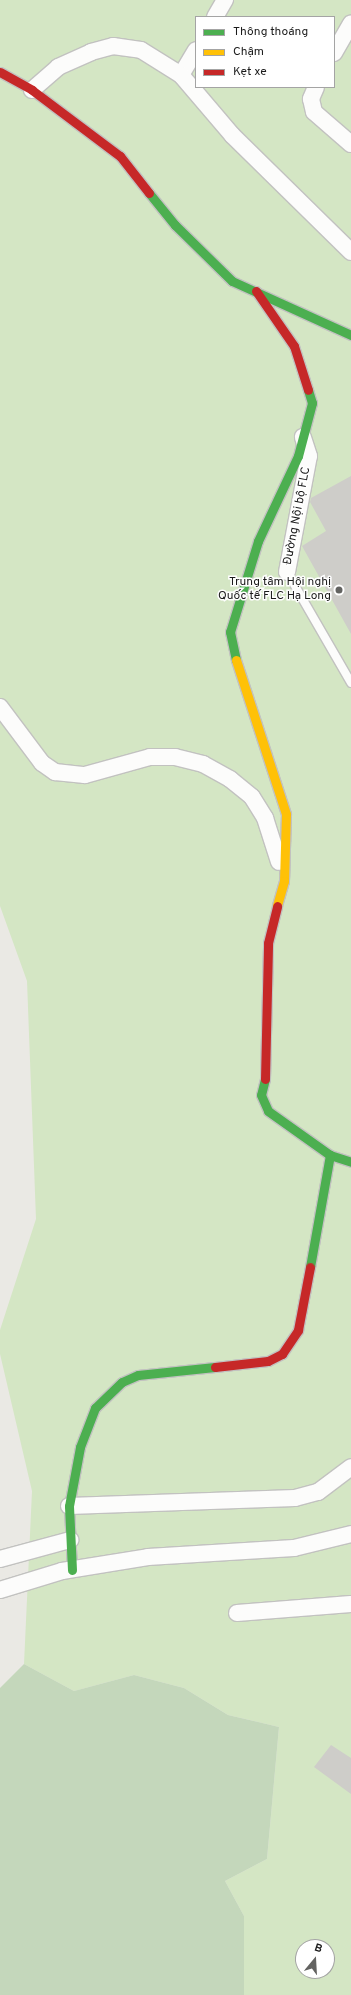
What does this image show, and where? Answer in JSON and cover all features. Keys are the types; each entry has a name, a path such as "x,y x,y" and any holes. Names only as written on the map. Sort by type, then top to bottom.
{"street":[{"path":"216,16 225,0"},
{"path":"335,51 351,24"},
{"path":"32,90 58,67 113,46 141,50 181,75 232,134 351,252"},
{"path":"181,75 195,52"},
{"path":"0,72 32,90 120,156 175,225 232,281 351,335"},
{"path":"316,88 311,99 314,112 351,144"},
{"path":"256,291 294,346 312,403 298,456 258,541 230,632 238,669 286,814 284,881 268,943 266,1077 261,1095 268,1111 330,1155 351,1162"},
{"name":"Đường Nội bộ FLC","path":"287,572 309,456 303,437"},
{"path":"0,707 42,763 55,772 85,775 150,757 175,757 203,764 230,778 252,797 265,818 284,881"},
{"path":"72,1570 69,1506 86,1427 95,1408 122,1382 138,1375 268,1361 282,1354 291,1343 298,1330 330,1155"},
{"path":"69,1506 295,1498 318,1492 351,1467"},
{"path":"0,1590 72,1570 148,1557 294,1548 351,1534"},
{"path":"0,1559 70,1540"},
{"path":"237,1613 351,1604"}],"lane":[{"path":"287,572 351,683"}],"green space":[{"path":"0,0 351,0 351,1995 244,1995 244,1916 225,1881 267,1859 279,1727 228,1715 184,1688 134,1675 74,1691 24,1664 32,1491 0,1354 0,1330 36,1219 27,981 0,906"},
{"path":"24,1664 74,1691 134,1675 184,1688 228,1715 279,1727 267,1859 225,1881 244,1916 244,1995 0,1995 0,1688"}],"building":[{"name":"Trung tâm Hội nghị Quốc tế FLC Hạ Long","path":"351,476 351,634 302,546 326,531 310,502 311,498"},
{"path":"331,1745 351,1758 351,1794 314,1767"}],"traffic: fast":[{"path":"149,193 175,225 232,281 351,335"},
{"path":"236,660 230,632 258,541 298,456 312,403 308,390"},
{"path":"265,1079 261,1095 268,1111 330,1155 351,1162"},
{"path":"310,1267 330,1155"},
{"path":"72,1570 69,1506 80,1447 95,1408 122,1382 138,1375 215,1367"}],"traffic: slow":[{"path":"236,660 286,814 284,881 277,906"}],"traffic: jam":[{"path":"0,72 32,90 120,156 149,193"},
{"path":"256,291 294,346 308,390"},
{"path":"265,1079 268,943 277,906"},
{"path":"215,1367 268,1361 282,1354 298,1330 310,1267"}],"place":[{"name":"Trung tâm Hội nghị Quốc tế FLC Hạ Long","path":"339,590"}]}
